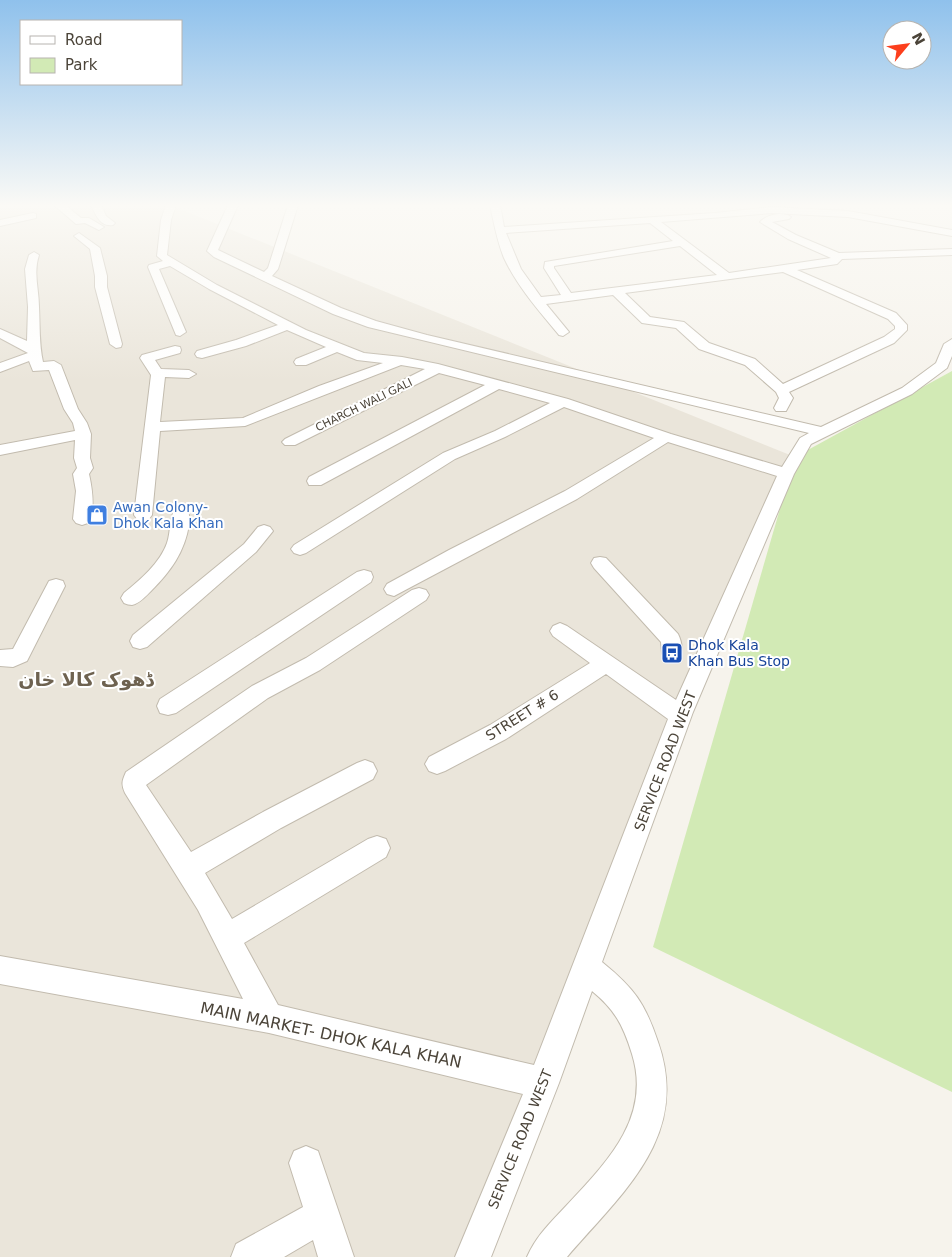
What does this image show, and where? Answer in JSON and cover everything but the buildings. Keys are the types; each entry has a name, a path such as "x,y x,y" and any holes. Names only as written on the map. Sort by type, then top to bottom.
{"street":[{"path":"32,264 32,324 34,352 38,368 54,365 83,434 82,458 85,468 81,474 84,491 82,519"},
{"path":"98,264 116,344"},
{"path":"164,264 153,266 180,332"},
{"path":"175,264 213,287 288,326 362,356 402,360 438,368 563,402 666,437 786,474"},
{"path":"238,264 338,311 372,324 822,432"},
{"path":"265,277 274,269 276,264"},
{"path":"513,264 538,301 563,332"},
{"path":"551,264 549,264 549,268 568,297"},
{"path":"710,264 727,276"},
{"path":"538,301 823,264"},
{"path":"782,390 889,340 900,330 901,324 892,316 784,270"},
{"path":"616,291 646,320 680,325 704,346 750,362 782,390 786,398 781,408"},
{"path":"202,354 241,343 288,326"},
{"path":"0,333 34,352"},
{"name":"SERVICE ROAD WEST","path":"473,1257 543,1082 682,716 786,474 805,441 907,391 942,365 952,343"},
{"path":"301,362 337,347"},
{"path":"143,515 154,427 157,373 148,356 175,350"},
{"path":"0,368 34,352"},
{"path":"154,427 246,422 324,389 402,360"},
{"name":"CHARCH WALI GALI","path":"290,442 438,368"},
{"path":"157,373 189,374"},
{"path":"315,481 496,385"},
{"path":"300,548 449,456 500,434 563,402"},
{"path":"0,450 83,434"},
{"path":"394,588 571,494 666,437"},
{"path":"131,598 141,590 172,552 176,545 181,513"},
{"path":"140,641 250,548 264,532"},
{"path":"600,563 671,640 672,653"},
{"path":"168,706 364,577"},
{"path":"0,658 13,659 20,655 56,586"},
{"path":"270,1018 188,869 133,785 134,780 260,692 313,664 419,595"},
{"path":"560,631 682,716"},
{"name":"STREET # 6","path":"437,764 498,732 606,663"},
{"path":"188,869 272,820 365,770"},
{"path":"227,938 377,848"},
{"path":"545,1257 623,1164 639,1139 649,1118 654,1097 652,1072 646,1048 635,1021 626,1004 587,968"},
{"name":"MAIN MARKET- DHOK KALA KHAN","path":"0,970 270,1018 543,1082"},
{"path":"306,1164 336,1257"},
{"path":"249,1257 322,1216"}],"shaded area":[{"path":"0,264 315,264 795,457 469,1257 0,1257"}],"green space":[{"path":"952,371 952,1092 653,947 795,457"}],"place":[{"name":"Awan Colony- Dhok Kala Khan","path":"97,515"},
{"name":"Dhok Kala Khan Bus Stop","path":"672,653"}],"district":[{"name":"ڈھوک کالا خان","path":"86,679"}]}
